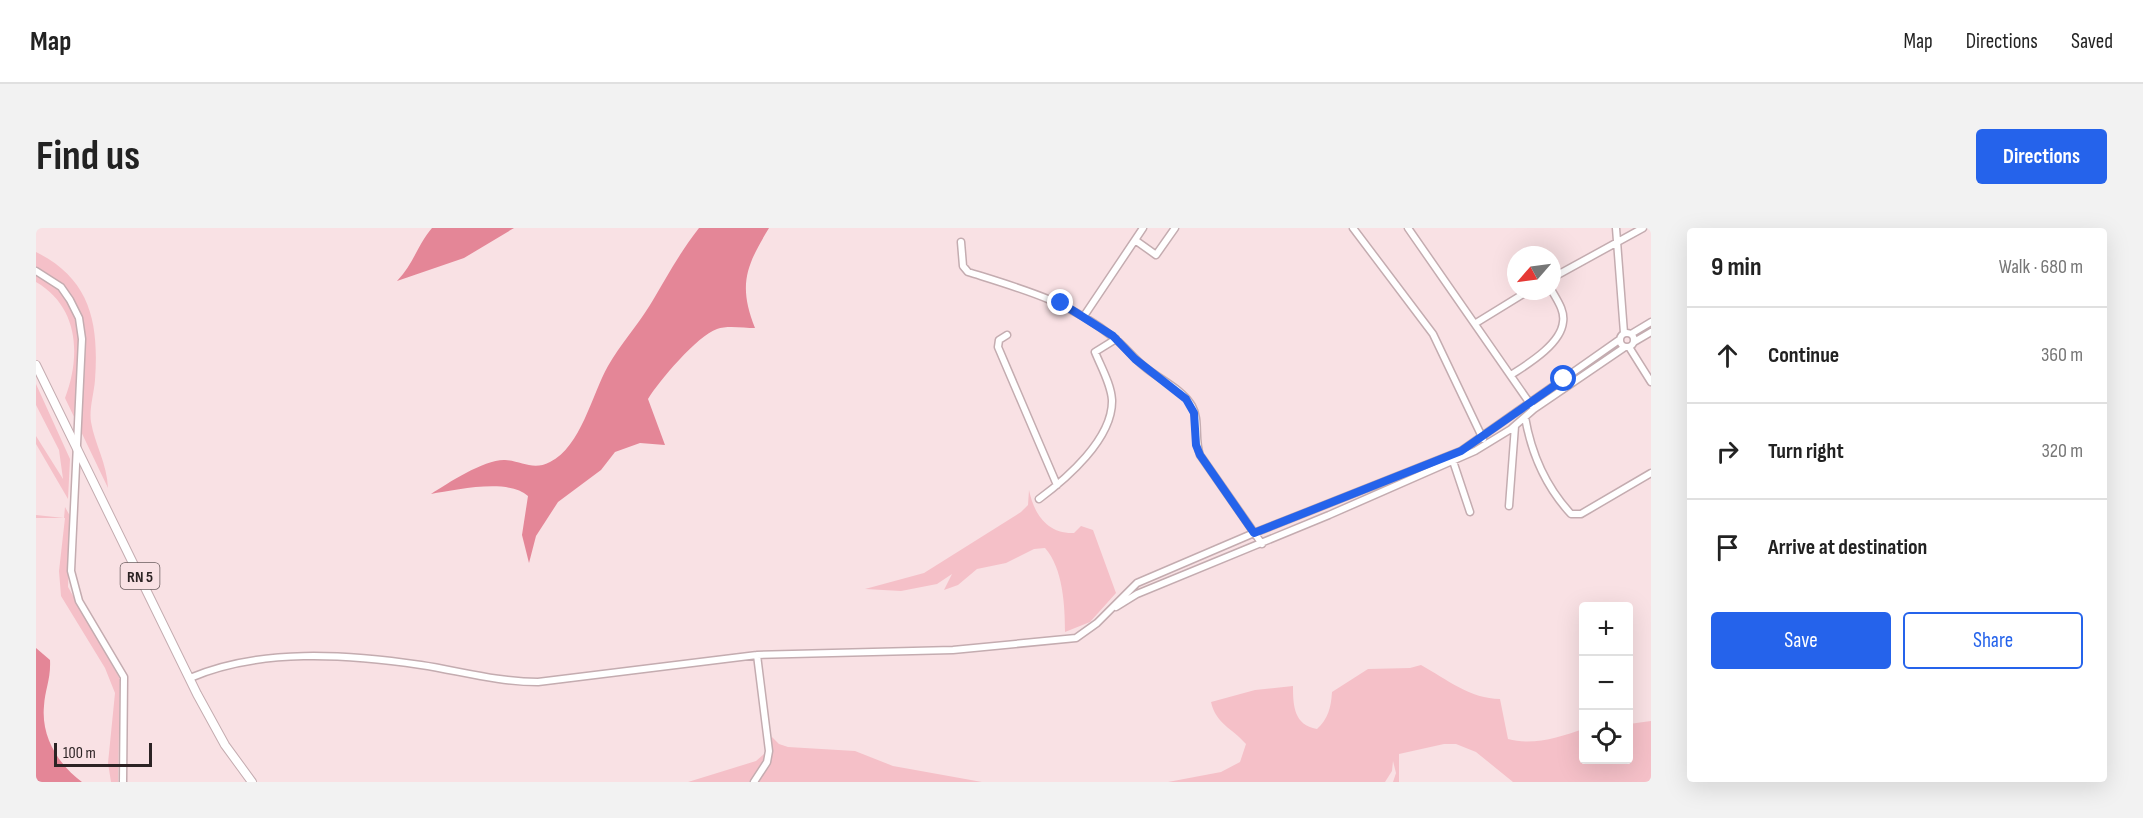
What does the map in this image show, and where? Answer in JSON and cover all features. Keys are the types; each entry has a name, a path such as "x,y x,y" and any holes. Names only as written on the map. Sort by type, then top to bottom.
{"main road":[{"name":"RN 5","path":"36,365 190,678 225,745 252,782"}],"street":[{"path":"1084,316 1143,228"},
{"path":"1135,240 1156,255 1175,228"},
{"path":"1353,228 1433,334 1486,445"},
{"path":"1408,228 1534,409"},
{"path":"1616,228 1629,345 1651,382"},
{"path":"1561,273 1643,228"},
{"path":"961,242 963,266 968,272 1044,296 1084,316 1116,339 1135,359 1180,392 1191,405 1194,413 1196,445 1200,455 1262,544"},
{"path":"36,271 61,287 79,318 82,358 71,571 73,586 79,601 124,677 123,782"},
{"path":"1476,323 1513,300"},
{"path":"1511,375 1539,356 1562,326 1562,312 1556,300"},
{"path":"190,678 225,665 325,657 383,660 504,681 538,682 757,655 953,650 1076,638 1113,609 1137,583 1254,533 1461,451 1483,438 1628,333 1651,322"},
{"path":"1113,609 1148,590 1262,544 1486,445 1515,426 1534,409 1651,332"},
{"path":"1007,335 999,340 998,347 1057,485"},
{"path":"1039,499 1084,461 1106,423 1112,406 1111,393 1095,352 1116,339"},
{"path":"1619,340 1629,345"},
{"path":"1525,417 1533,452 1554,494 1571,514 1581,514 1651,473"},
{"path":"1509,506 1515,426"},
{"path":"1453,461 1470,512"},
{"path":"1242,538 1247,550"},
{"path":"754,782 767,762 769,751 757,655"}],"shaded area":[{"path":"432,228 514,228 464,258 397,281 408,268"},
{"path":"699,228 769,228 755,254 747,276 747,300 755,328 726,327 709,333 689,349 661,381 648,399 665,445 640,443 615,452 601,470 558,502 536,536 529,563 522,535 528,496 519,491 495,486 431,494 487,463 505,460 538,466 561,455 570,445 585,419 613,358 645,313"},
{"path":"36,252 69,276 88,305 93,322 96,360 91,422 108,488 65,398 73,366 73,334 61,305 50,292 36,282"},
{"path":"36,384 70,459 68,499 36,444 36,436 63,479 59,450 36,405"},
{"path":"1029,490 1034,507 1049,526 1056,530 1074,533 1081,526 1093,530 1116,593 1090,622 1065,632 1059,577 1056,566 1045,548 1034,549 1006,563 977,569 958,585 944,590 952,574 937,584 901,591 865,589 924,573 1021,512 1028,505"},
{"path":"65,507 70,516 68,587 120,679 118,782 111,782 108,763 115,693 105,668 61,596 59,571"},
{"path":"36,515 64,518 36,518"},
{"path":"36,648 50,660 44,706 48,739 66,767 82,782 36,782"},
{"path":"1421,665 1469,692 1500,699 1508,739 1536,741 1556,738 1579,730 1579,764 1633,764 1633,723 1651,721 1651,782 1513,782 1476,752 1456,744 1444,744 1399,754 1399,782 1393,782 1396,773 1393,761 1392,771 1385,782 1168,782 1221,772 1240,762 1246,744 1221,721 1211,702 1255,690 1293,686 1296,713 1299,719 1309,727 1317,729 1328,713 1332,692 1368,669 1410,668"},
{"path":"772,737 779,744 788,747 855,751 893,766 982,782 688,782 756,761 764,754"}],"route":[{"path":"1061,303 1113,336 1135,359 1180,392 1186,399 1194,413 1196,445 1200,455 1254,533 1355,495 1461,451 1483,438 1564,379"}]}
